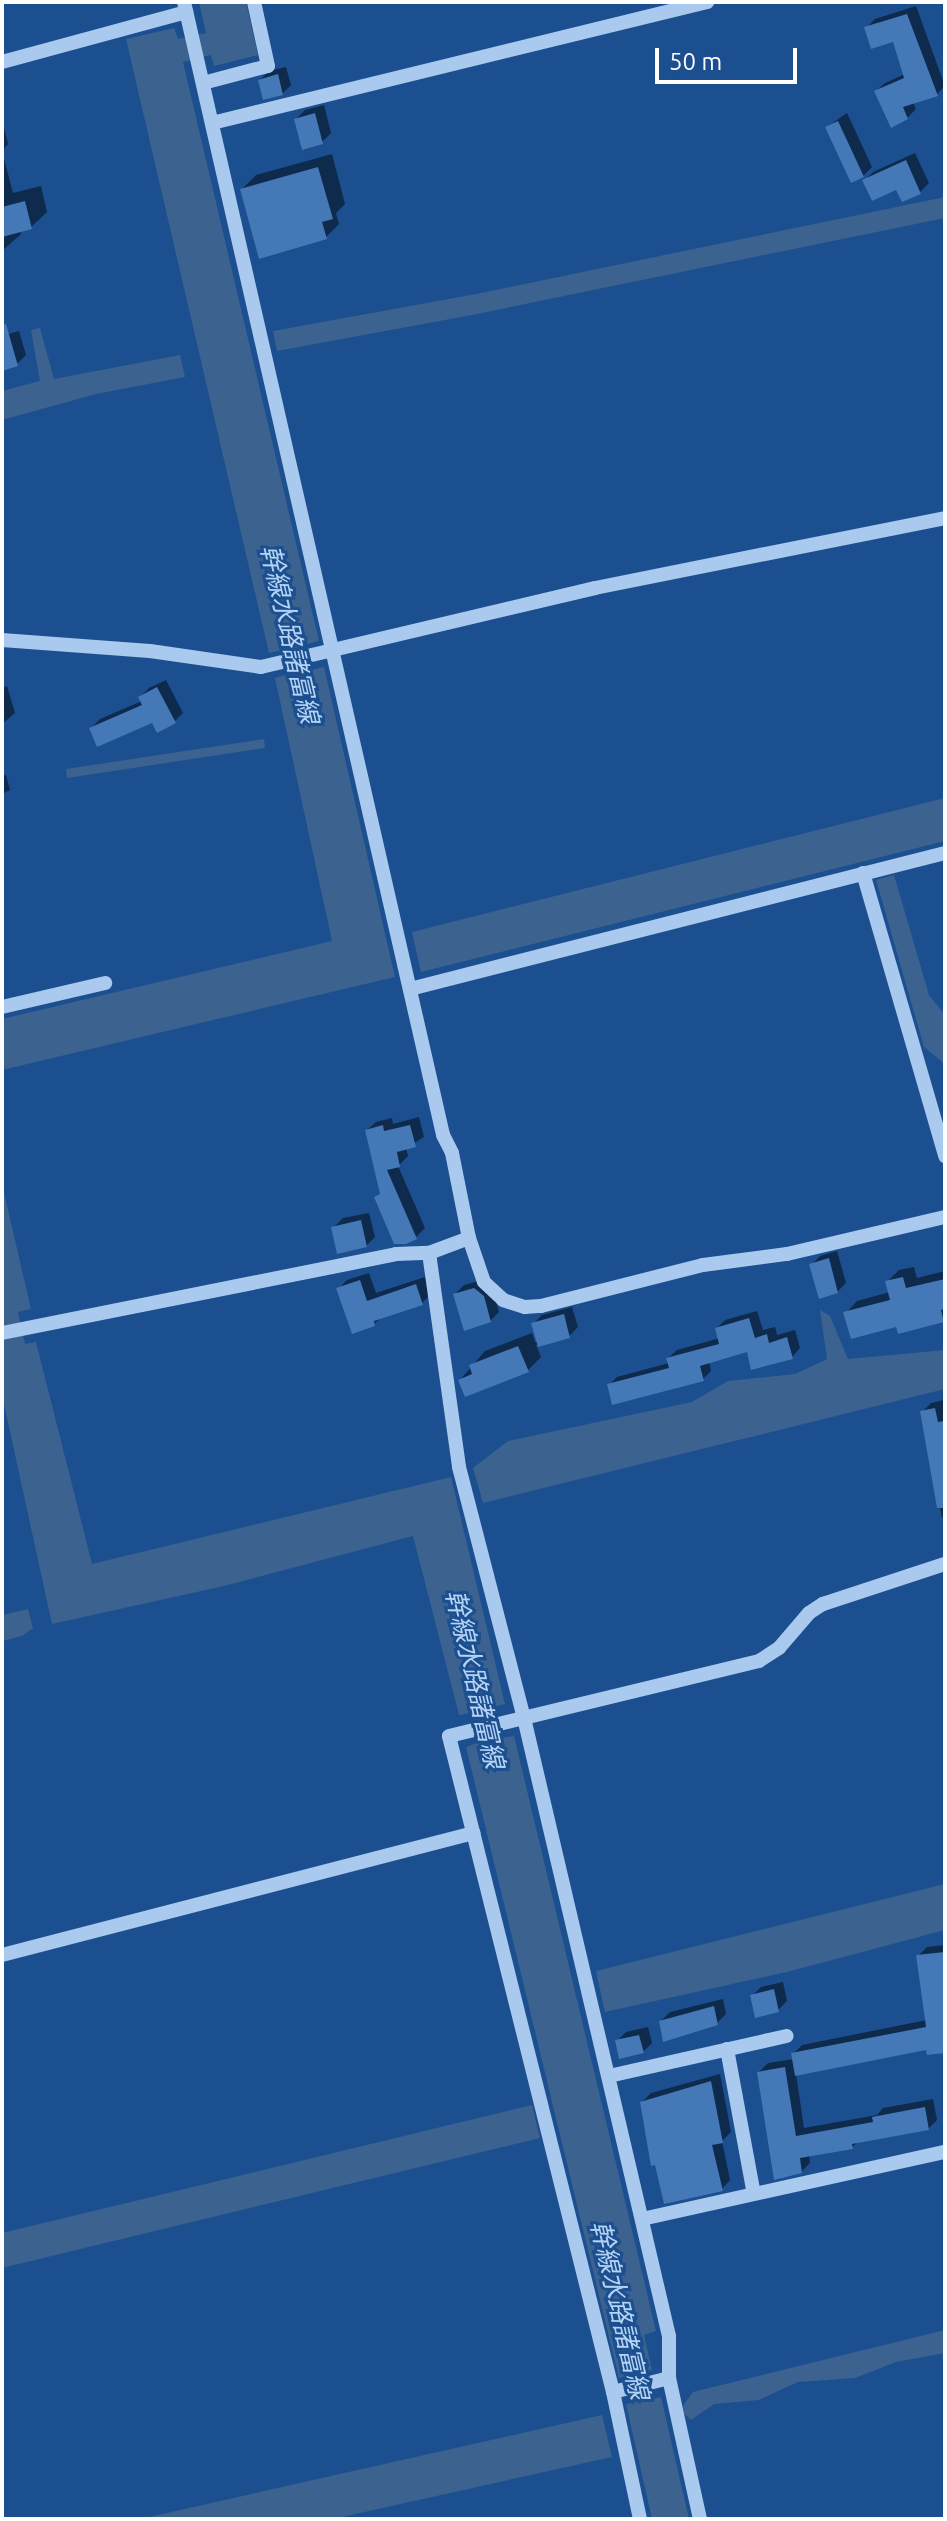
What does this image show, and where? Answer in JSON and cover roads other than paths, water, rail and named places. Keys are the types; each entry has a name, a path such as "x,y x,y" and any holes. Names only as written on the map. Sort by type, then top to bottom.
{"street":[{"path":"203,83 268,66 254,2"},
{"path":"212,123 707,2"},
{"path":"2,62 185,7 443,1135 452,1153 469,1238 484,1282 503,1300 525,1307 541,1306 703,1265 787,1254 945,1217"},
{"path":"2,640 150,651 261,667 595,588 945,518"},
{"path":"410,989 945,853"},
{"path":"863,873 945,1156"},
{"path":"2,1007 105,983"},
{"path":"2,1333 396,1254 429,1253 469,1238"},
{"path":"429,1253 459,1467 524,1718 669,2336 669,2378 700,2519"},
{"path":"640,2519 621,2434 620,2390 449,1736 759,1661 779,1648 809,1613 823,1604 945,1564"},
{"path":"2,1955 473,1833"},
{"path":"609,2076 787,2036"},
{"path":"727,2049 754,2194"},
{"path":"642,2219 945,2152"},
{"path":"620,2390 669,2378"}],"water":[{"path":"199,2 246,2 258,55 214,66 211,55 183,62 319,641 303,645 310,670 324,667 395,977 2,1070 2,1019 332,941 275,678 289,674 284,650 269,653 126,39 174,28 178,39 206,33"},
{"path":"945,197 945,218 472,315 277,351 273,331 476,294"},
{"path":"40,328 54,379 180,355 185,377 96,394 2,420 2,391 40,381 31,330"},
{"path":"264,739 265,748 67,778 66,769"},
{"path":"945,798 945,841 421,972 412,932"},
{"path":"894,875 929,995 945,1015 945,1064 924,1047 876,880"},
{"path":"2,1184 31,1309 18,1312 25,1344 36,1342 92,1564 451,1477 505,1704 494,1707 495,1714 501,1738 514,1736 656,2331 644,2335 652,2370 619,2378 466,1747 480,1742 471,1713 459,1715 413,1536 224,1586 52,1624 2,1395"},
{"path":"820,1310 830,1316 848,1359 945,1350 945,1389 483,1503 473,1468 508,1441 692,1402 728,1381 795,1374 827,1359"},
{"path":"28,1609 33,1628 22,1636 2,1641 2,1615"},
{"path":"945,1884 945,1930 787,1972 605,2012 596,1971"},
{"path":"532,2105 540,2138 2,2268 2,2233"},
{"path":"945,2330 945,2353 896,2362 855,2378 798,2382 759,2400 714,2404 691,2420 684,2413 683,2406 693,2392"},
{"path":"661,2397 689,2519 652,2519 626,2404"},
{"path":"602,2415 612,2457 333,2519 140,2519"}],"waterway":[{"name":"幹線水路諸富線","path":"633,2367 643,2406"}]}
